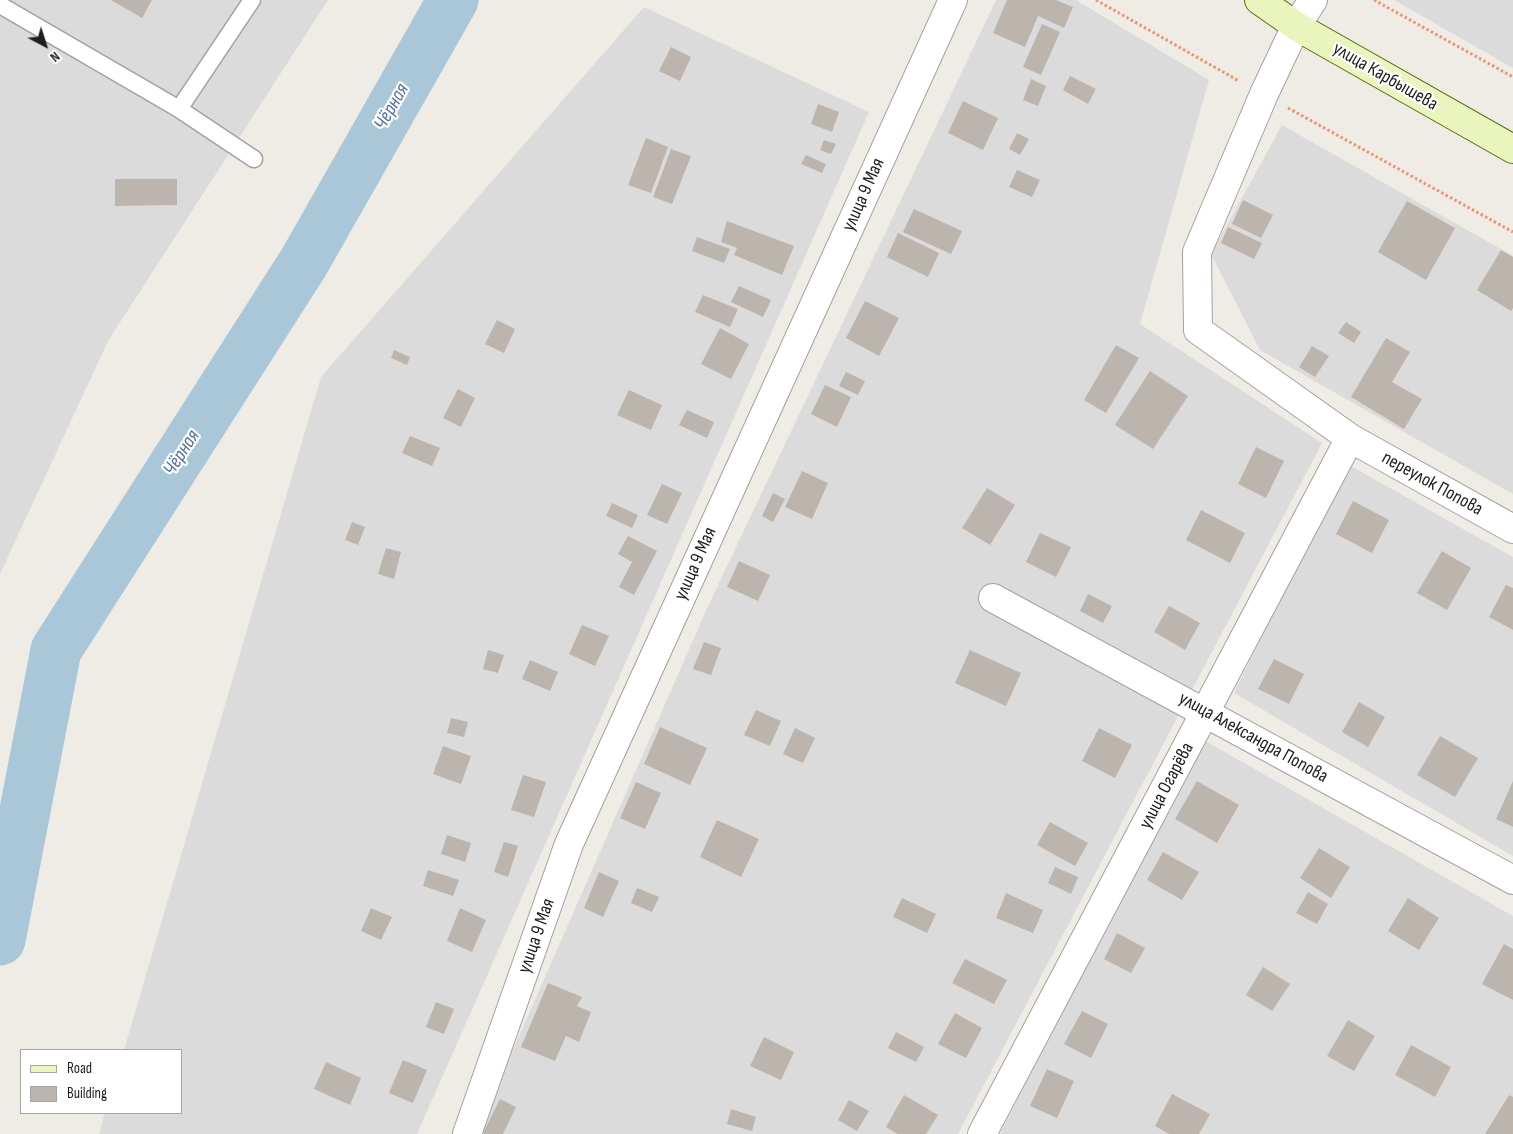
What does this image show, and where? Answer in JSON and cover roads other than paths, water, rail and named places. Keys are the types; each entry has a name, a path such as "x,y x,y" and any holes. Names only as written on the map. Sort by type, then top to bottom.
{"main road":[{"name":"улица Карбышева","path":"1259,0 1296,26 1513,149"}],"street":[{"path":"1296,26 1313,0"},
{"name":"улица 9 Мая","path":"467,1134 569,844 952,2"},
{"name":"переулок Попова","path":"1296,26 1264,94 1197,252 1198,330 1350,438 1513,530"},
{"name":"улица Огарёва","path":"982,1134 1350,438"},
{"name":"улица Александра Попова","path":"993,598 1513,880"}],"lane":[{"path":"179,109 252,0"},
{"path":"0,5 179,109 254,159"}],"waterway":[{"name":"Чёрная","path":"0,940 56,650 304,262 453,0"}]}
